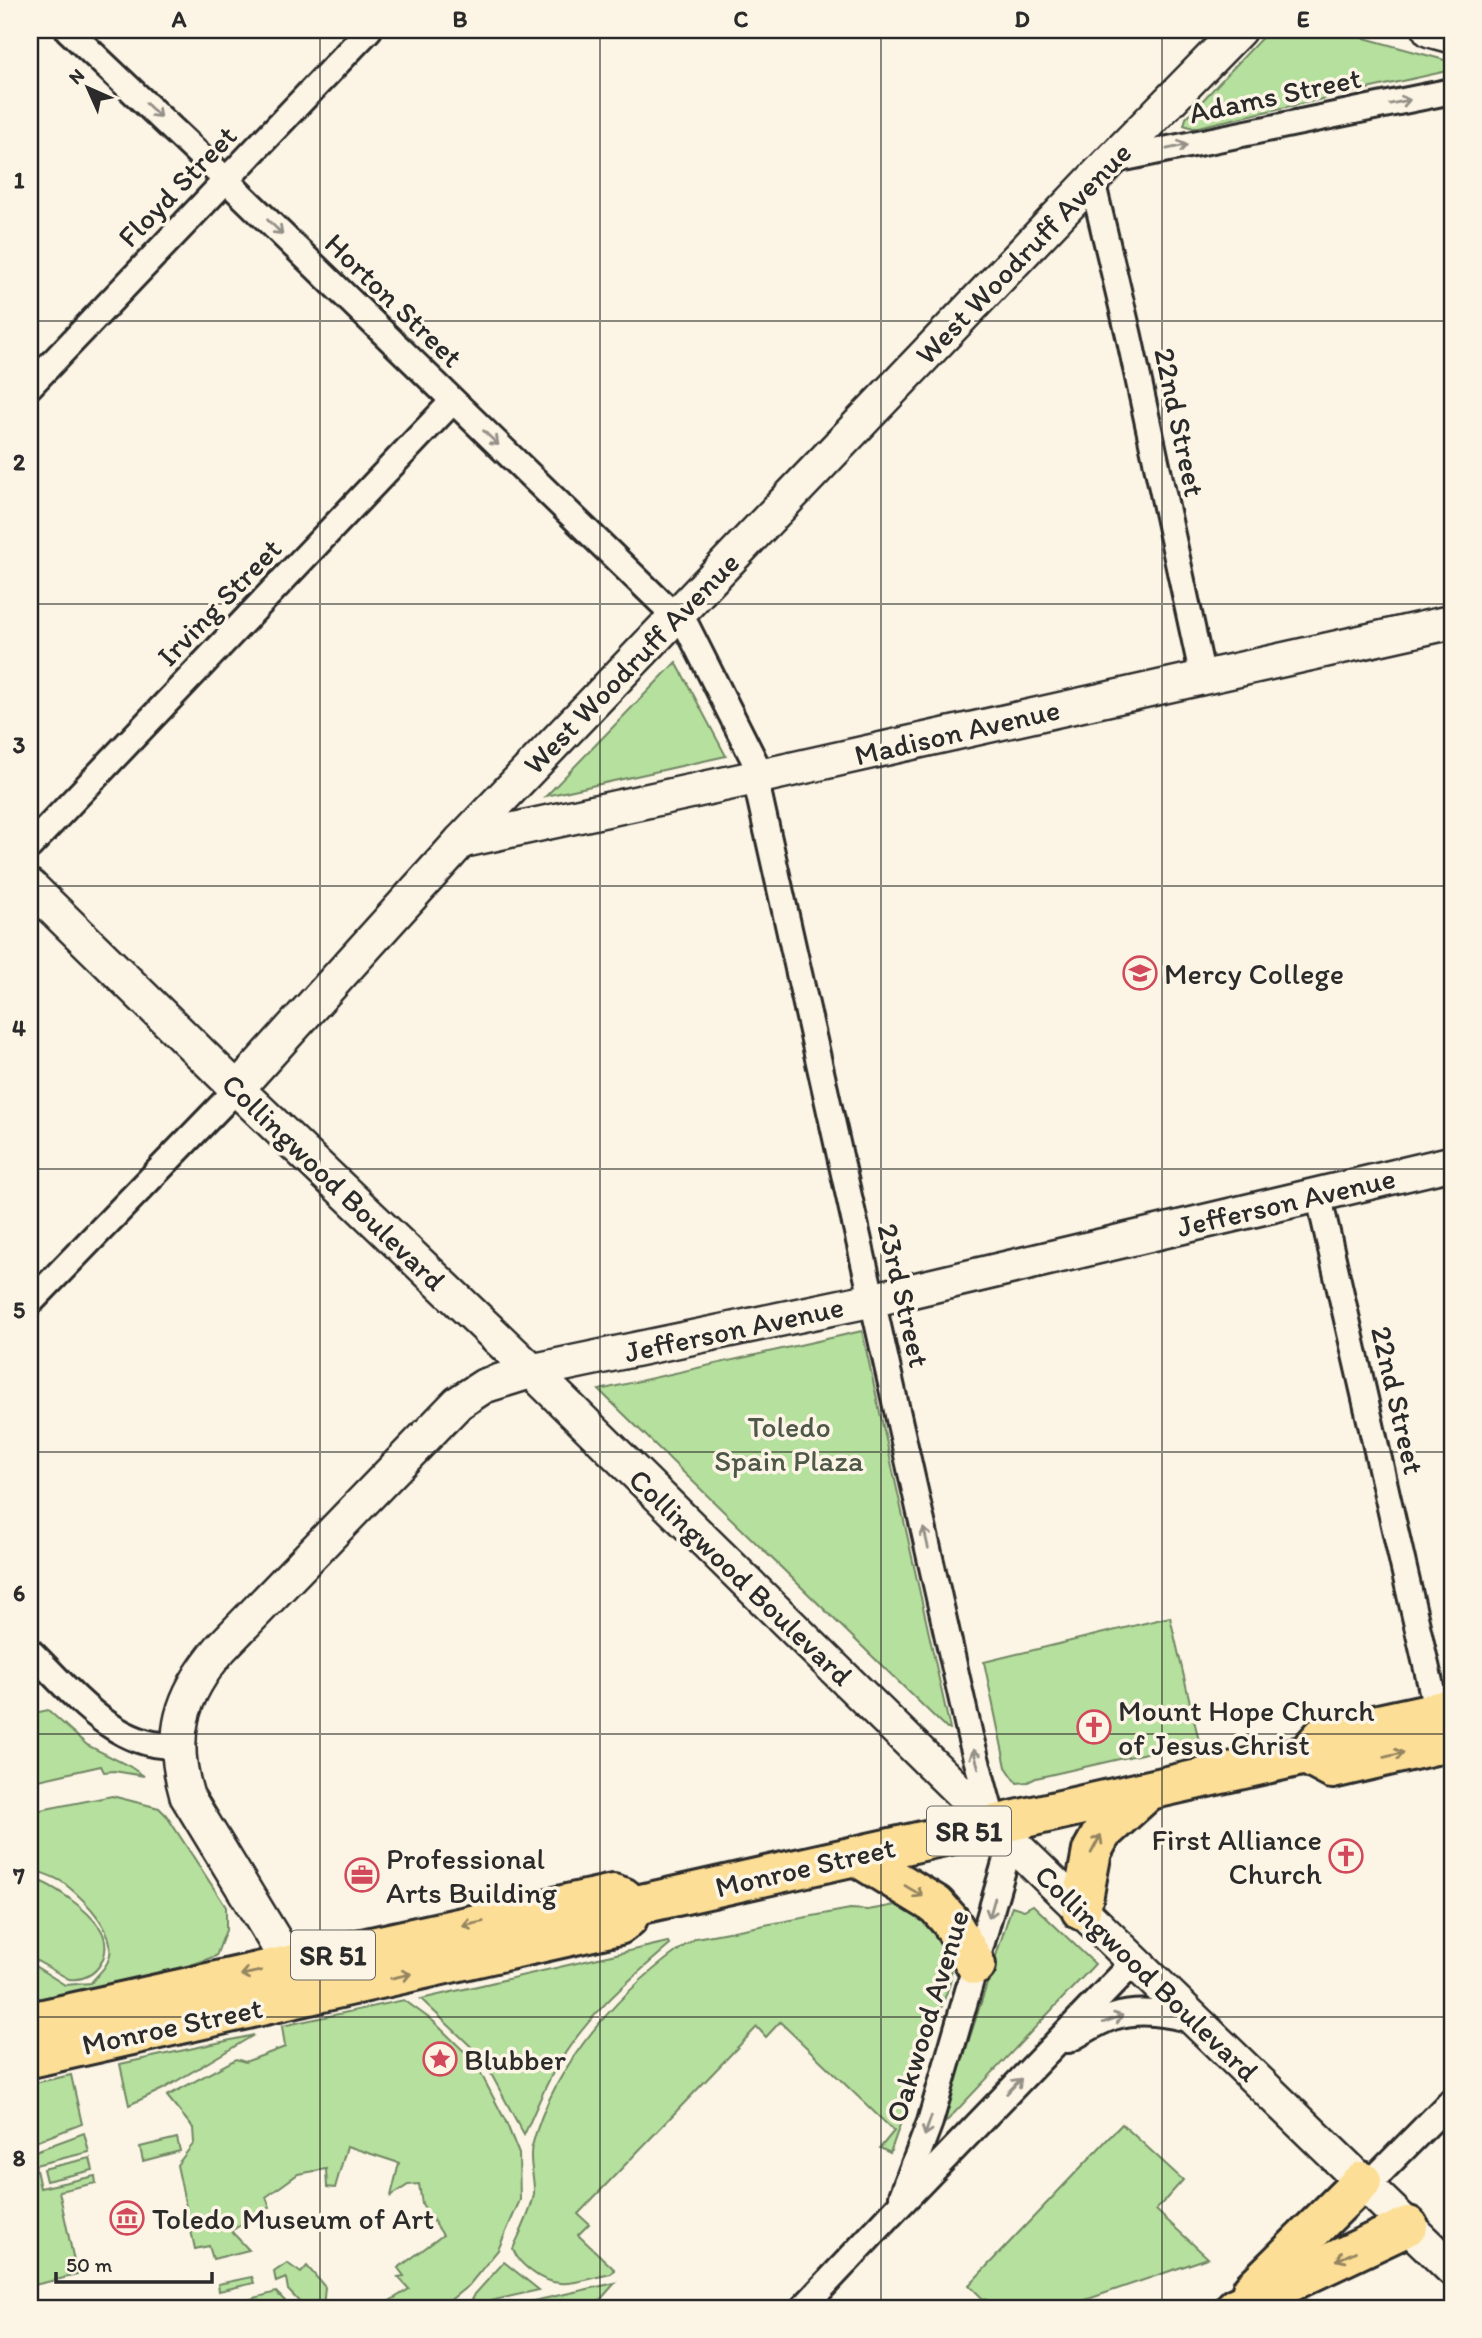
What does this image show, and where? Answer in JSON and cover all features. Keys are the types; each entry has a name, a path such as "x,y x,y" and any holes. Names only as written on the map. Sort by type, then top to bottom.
{"main road":[{"name":"Monroe Street","path":"30,2058 612,1894 623,1897 632,1906 856,1856 1003,1834 1147,1791 1306,1755 1322,1736 1446,1726"},
{"path":"1081,1910 1092,1851 1102,1833 1147,1791"},
{"path":"856,1856 936,1905 951,1922 976,1965"},
{"name":"Monroe Street","path":"30,2022 299,1981"},
{"path":"1235,2308 1364,2183"},
{"path":"1235,2308 1408,2227"}],"street":[{"name":"Horton Street","path":"68,30 677,614"},
{"name":"Floyd Street","path":"30,386 369,30"},
{"name":"West Woodruff Avenue","path":"30,1303 237,1089 461,841 1239,30"},
{"path":"1430,30 1452,36"},
{"name":"Adams Street","path":"1101,171 1452,91"},
{"name":"22nd Street","path":"1101,171 1132,350 1203,678"},
{"name":"Irving Street","path":"30,846 453,401"},
{"name":"23rd Street","path":"677,614 759,777 970,1736 1003,1834"},
{"name":"Madison Avenue","path":"461,841 1452,622"},
{"name":"Collingwood Boulevard","path":"30,886 237,1089 532,1371 1003,1834 1452,2269"},
{"name":"Jefferson Avenue","path":"299,1981 187,1796 177,1745 182,1715 189,1693 202,1670 229,1639 458,1403 484,1386 532,1371 872,1300 1452,1163"},
{"name":"22nd Street","path":"1318,1193 1446,1726"},
{"path":"30,1651 107,1723 134,1738 161,1747 177,1745"},
{"name":"Oakwood Avenue","path":"899,2206 930,2122 976,1965 1003,1834"},
{"name":"Oakwood Avenue","path":"803,2308 1135,1961"},
{"name":"Oakwood Avenue","path":"1051,2048 1111,2017 1164,2014 1198,2022"},
{"path":"1364,2183 1452,2100"}],"green space":[{"path":"1269,30 1335,30 1452,62 1452,70 1193,128 1184,125 1186,118"},
{"path":"676,662 726,756 546,796"},
{"name":"Toledo Spain Plaza","path":"862,1331 950,1729 599,1390"},
{"path":"1170,1617 1199,1741 1017,1783 1006,1767 984,1662"},
{"path":"48,1710 87,1745 144,1776 104,1772 101,1766 30,1782 30,1714"},
{"path":"112,1796 159,1808 226,1907 226,1930 216,1956 183,1968 30,2002 30,1963 65,1985 91,1983 107,1964 110,1951 105,1929 91,1908 61,1881 30,1869 30,1812"},
{"path":"30,1878 48,1885 68,1898 100,1928 104,1937 104,1955 101,1964 88,1976 69,1979 30,1957"},
{"path":"901,1904 921,1911 944,1943 952,1963 950,1983 890,2153 880,2148 894,2131 780,2022 766,2037 757,2027 578,2214 589,2224 578,2235 615,2270 611,2274 560,2283 541,2278 522,2264 513,2249 533,2201 531,2152 542,2115 575,2056 618,2002 669,1957 696,1938 850,1909 868,1910"},
{"path":"1033,1905 1095,1964 942,2124 1012,1906 1024,1910"},
{"path":"668,1942 670,1945 621,1988 578,2035 550,2079 524,2135 482,2057 421,1999"},
{"path":"404,2000 433,2021 475,2062 519,2154 520,2200 498,2250 469,2285 440,2308 384,2308 392,2307 388,2302 409,2289 398,2277 404,2276 398,2268 443,2235 422,2204 419,2184 408,2185 391,2196 399,2163 347,2146 335,2188 327,2187 326,2169 298,2174 266,2197 270,2207 231,2231 249,2250 213,2259 209,2246 195,2249 177,2165 194,2143 193,2128 167,2096 236,2059 245,2062 285,2047 282,2026"},
{"path":"254,2035 163,2089 129,2105 120,2064"},
{"path":"71,2075 82,2124 30,2144 30,2084"},
{"path":"1122,2124 1183,2180 1156,2210 1208,2258 1062,2308 994,2308 996,2304 982,2298 969,2285"},
{"path":"84,2133 89,2152 35,2165 40,2188 95,2176 96,2183 59,2191 77,2275 30,2286 30,2153"},
{"path":"177,2138 180,2151 143,2161 140,2147"},
{"path":"90,2158 93,2170 46,2181 43,2169"},
{"path":"504,2262 539,2290 477,2304 472,2300 475,2294"},
{"path":"287,2263 301,2273 307,2266 325,2287 323,2308 305,2308 288,2290 286,2278 276,2282 274,2272"},
{"path":"252,2277 254,2283 219,2291 218,2284"},
{"path":"615,2283 593,2308 502,2308"},
{"path":"276,2292 292,2308 242,2308 237,2303"}],"place":[{"name":"Mercy College","path":"1140,973"},
{"name":"Mount Hope Church of Jesus Christ","path":"1094,1727"},
{"name":"First Alliance Church","path":"1346,1856"},
{"name":"Professional Arts Building","path":"362,1875"},
{"name":"Blubber","path":"440,2059"},
{"name":"Toledo Museum of Art","path":"127,2218"}]}
